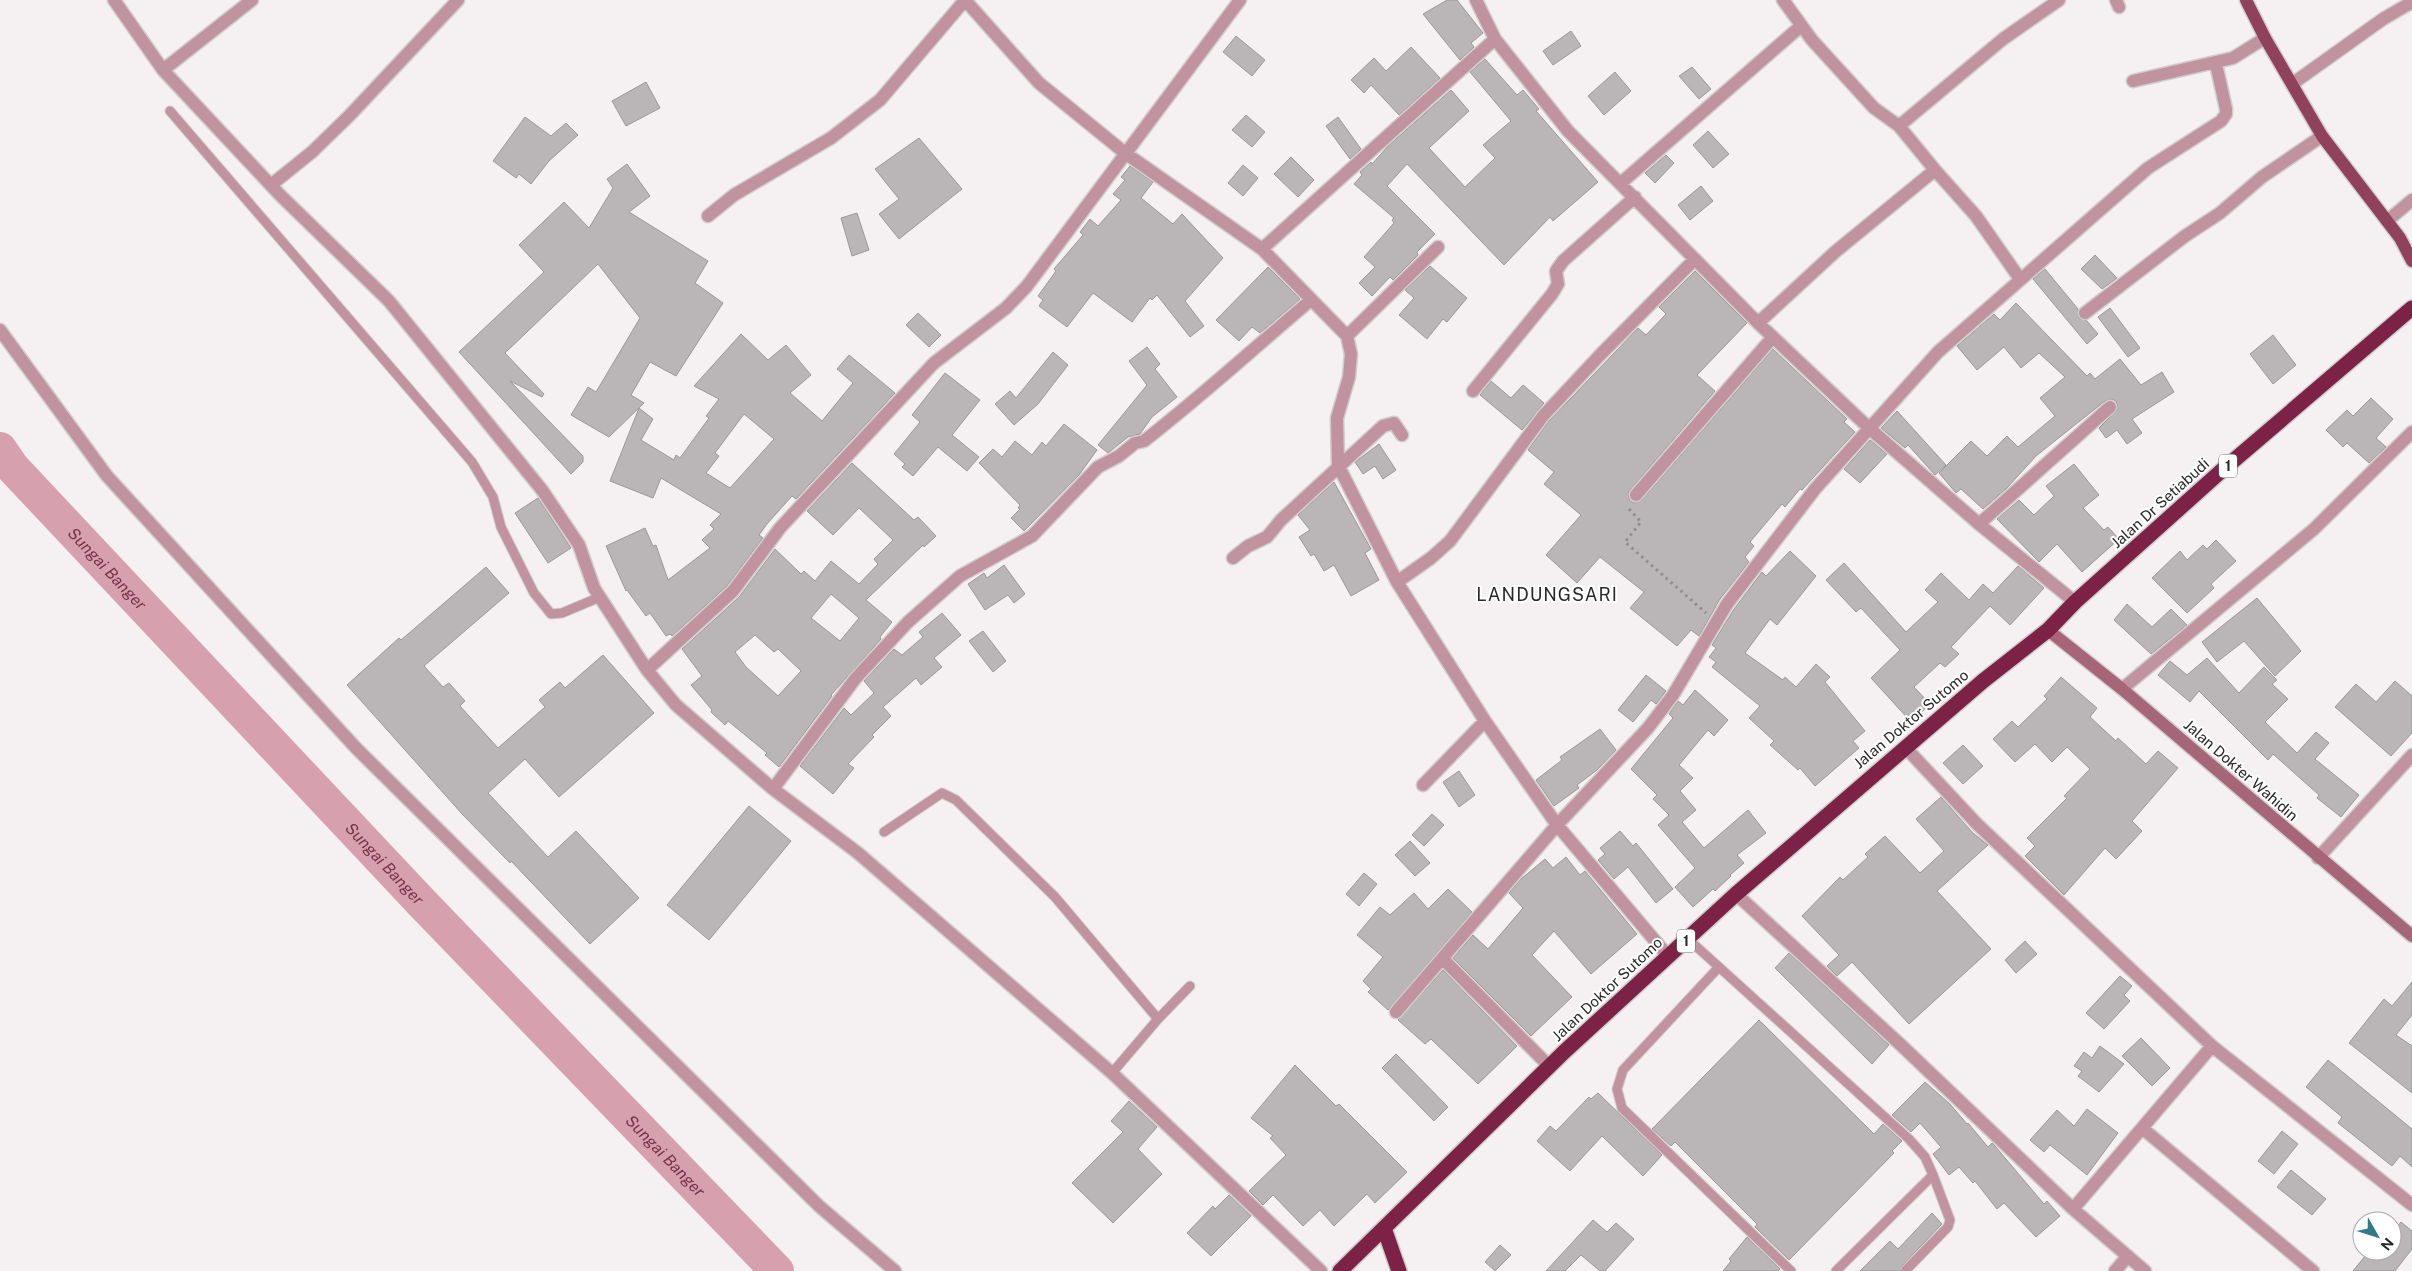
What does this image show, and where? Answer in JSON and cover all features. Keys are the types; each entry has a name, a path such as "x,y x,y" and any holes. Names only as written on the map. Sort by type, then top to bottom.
{"highway":[{"name":"Jalan Dr Setiabudi","path":"2048,630 2075,602 2234,460 2412,308"},
{"name":"Jalan Doktor Sutomo","path":"1340,1271 1550,1066 1736,894 1983,680 2048,630"},
{"path":"1384,1228 1398,1271"}],"main road":[{"path":"2246,0 2265,38 2322,136 2400,238 2412,261"},
{"path":"2400,238 2412,247"}],"street":[{"path":"114,0 163,70 271,185 389,301 542,490 579,545 594,588 647,670 676,705 774,789 858,853 1112,1073 1320,1271"},
{"path":"163,70 252,0"},
{"path":"271,185 312,152 350,116 458,0"},
{"path":"708,216 734,195 831,138 880,100 965,0 1039,83 1125,153 1262,248 1347,336 1351,354 1349,377 1337,418 1338,465 1397,582 1485,721 1558,825 1668,956"},
{"path":"647,670 733,591 780,528 934,363 1006,308 1027,286 1240,0"},
{"path":"1476,0 1494,39 1568,131 1695,260 1772,337 1869,428 1979,524 2075,602"},
{"path":"1783,0 1802,26 1874,108 1899,126 1934,170 1976,216 2020,279"},
{"path":"1899,126 2003,39 2059,0"},
{"path":"2292,84 2383,19 2412,2"},
{"path":"1621,183 1802,26"},
{"path":"2132,81 2216,64 2234,58 2265,38"},
{"path":"1262,248 1494,39"},
{"path":"1396,1012 1558,825 1648,728 1688,671 1715,622 1815,490 1938,352 2148,168 2221,122 2226,114 2226,109 2216,64"},
{"path":"2086,313 2185,236 2220,213 2262,177 2322,136"},
{"path":"1758,323 1835,252 1934,170"},
{"path":"1473,391 1552,294 1558,284 1556,271 1563,261 1634,197"},
{"path":"2387,221 2412,200"},
{"path":"1347,336 1438,247"},
{"path":"1397,582 1431,558 1450,541 1543,416 1607,348 1695,260"},
{"path":"774,789 855,679 908,622 937,595 960,576 1032,536 1098,467 1119,456 1135,443 1144,440 1196,400 1238,360 1311,300"},
{"path":"0,330 107,476 356,748 820,1206 895,1271"},
{"path":"1636,495 1772,337"},
{"path":"1979,524 2110,406"},
{"path":"1233,558 1248,546 1267,536 1338,465 1383,426 1394,423 1402,435"},
{"path":"2122,689 2314,529 2412,432"},
{"name":"Jalan Dokter Wahidin","path":"2048,630 2122,689 2318,858 2412,936"},
{"path":"1423,785 1485,721"},
{"path":"1905,747 1977,824 2212,1046 2412,1205"},
{"path":"2318,858 2412,755"},
{"path":"1736,894 1902,1046 2073,1209 2145,1271"},
{"path":"1443,959 1550,1066"},
{"path":"2073,1209 2212,1046"},
{"path":"2142,1128 2314,1271"},
{"path":"2115,1271 2128,1256"}],"lane":[{"path":"170,112 472,462 493,497 501,527 534,593 546,609 552,614 562,613 600,597"},
{"path":"884,832 933,797 942,793 956,800 1055,897 1158,1018"},
{"path":"1688,939 1909,1139 1925,1157 1950,1220 1948,1227 1905,1271"},
{"path":"1718,968 1623,1070 1617,1089 1622,1108 1791,1271"},
{"path":"1112,1073 1158,1018 1190,986"},
{"path":"1836,1271 1933,1174"}],"path":[{"path":"1636,495 1626,506 1641,522 1625,542 1715,622"}],"building":[{"path":"1447,0 1457,0 1483,33 1471,43 1474,47 1460,60 1423,14"},
{"path":"1571,31 1581,46 1553,65 1543,51"},
{"path":"1236,36 1265,60 1252,76 1223,52"},
{"path":"1411,47 1440,78 1399,115 1371,85 1364,93 1351,80 1374,58 1386,71"},
{"path":"1485,59 1517,95 1523,90 1539,109 1536,111 1598,182 1553,221 1550,217 1504,265 1407,164 1387,186 1435,234 1417,252 1418,255 1393,280 1390,277 1372,296 1359,283 1375,267 1364,257 1394,223 1392,220 1394,218 1354,184 1362,175 1360,172 1371,162 1372,164 1388,146 1451,90 1469,111 1429,148 1465,187 1495,158 1483,145 1511,121 1470,72"},
{"path":"1692,67 1711,89 1699,99 1679,76"},
{"path":"1615,72 1631,91 1604,115 1588,96"},
{"path":"646,82 660,108 626,126 612,101"},
{"path":"1246,115 1265,132 1252,147 1232,130"},
{"path":"525,117 551,136 566,123 578,135 549,161 531,184 519,174 516,178 493,161"},
{"path":"1338,117 1361,149 1350,159 1326,126"},
{"path":"1708,131 1729,154 1713,168 1693,145"},
{"path":"919,138 962,189 899,239 879,214 899,199 875,169"},
{"path":"1666,155 1674,163 1655,183 1645,173"},
{"path":"1291,157 1314,180 1298,197 1274,174"},
{"path":"627,164 650,196 629,212 708,261 695,283 723,303 676,376 650,362 631,395 644,403 609,437 571,415 588,387 596,392 640,318 598,264 505,353 544,394 542,397 510,381 583,456 583,462 571,474 459,352 544,272 519,245 564,202 589,228 613,188 607,179"},
{"path":"1243,165 1258,178 1243,196 1228,183"},
{"path":"1130,166 1153,182 1141,198 1173,224 1182,214 1223,258 1185,301 1204,326 1190,337 1157,295 1152,300 1150,298 1132,322 1093,293 1067,327 1039,306 1043,300 1038,296 1056,271 1054,269 1083,235 1080,232 1090,219 1098,226 1121,200 1113,194 1125,180 1121,177"},
{"path":"1701,186 1713,201 1690,220 1678,205"},
{"path":"857,213 869,250 852,256 841,218"},
{"path":"2095,255 2117,278 2102,289 2081,269"},
{"path":"1430,266 1467,298 1447,322 1443,319 1427,339 1399,315 1414,298 1405,290"},
{"path":"1268,267 1300,299 1260,333 1252,327 1239,341 1216,320"},
{"path":"2045,269 2078,309 2079,318 2087,321 2098,334 2087,344 2033,279"},
{"path":"1695,271 1747,323 1697,375 1715,391 1630,490 1628,494 1630,501 1635,503 1642,500 1773,349 1847,419 1844,422 1855,432 1785,507 1782,504 1750,542 1754,546 1745,557 1749,562 1720,599 1699,636 1691,630 1677,646 1630,608 1644,592 1600,557 1577,583 1546,555 1581,515 1544,484 1554,472 1528,450 1549,421 1638,328 1646,335 1666,314 1659,307"},
{"path":"2016,303 2087,376 2090,373 2095,379 2120,359 2141,385 2162,372 2174,392 2132,419 2142,433 2127,444 2117,430 2106,438 2099,428 2118,409 2116,401 2112,399 2105,401 2036,456 2007,488 1983,509 1961,489 1956,493 1939,473 1971,441 1987,456 2007,436 2018,447 2055,416 2040,398 2065,377 2039,353 2021,368 2004,347 1977,370 1957,346 1994,314 2000,320"},
{"path":"2110,308 2140,348 2128,357 2098,317"},
{"path":"918,313 941,335 929,347 906,325"},
{"path":"741,334 768,360 786,345 811,375 790,393 822,421 853,383 837,369 849,355 895,393 796,499 792,496 767,524 759,535 763,538 727,586 672,636 670,634 666,636 650,613 646,616 626,591 606,546 645,528 653,546 656,545 668,580 710,548 702,540 714,529 710,525 721,514 661,478 653,498 610,481 639,408 653,419 641,440 674,460 676,455 680,458 709,418 706,416 719,399 694,386","holes":["744,414 774,439 730,488 706,473 719,456 715,453"]},
{"path":"2273,335 2296,365 2273,384 2250,354"},
{"path":"1147,347 1160,364 1155,369 1177,397 1152,417 1140,434 1128,437 1108,453 1098,445 1147,385 1129,361"},
{"path":"1053,352 1068,365 1038,404 1014,425 995,404 1010,391 1016,398"},
{"path":"945,373 980,400 952,435 979,457 967,471 938,447 913,476 902,467 905,464 894,454 920,422 912,415"},
{"path":"1491,381 1511,398 1523,385 1544,403 1522,430 1480,395"},
{"path":"2371,398 2393,419 2376,438 2386,447 2369,463 2347,443 2343,447 2326,430 2347,410 2353,416"},
{"path":"1897,411 1946,465 1935,475 1908,445 1905,448 1881,428"},
{"path":"1064,424 1097,450 1079,475 1024,531 1011,518 1020,509 1018,508 1020,505 979,463 993,449 1002,457 1015,441 1032,455 1042,442 1046,446"},
{"path":"1870,440 1887,454 1860,483 1844,469"},
{"path":"1379,444 1396,470 1383,479 1375,466 1363,474 1355,462"},
{"path":"852,463 914,520 918,517 936,536 924,547 923,545 866,600 892,622 880,637 881,639 831,695 779,767 765,755 767,753 728,721 725,725 711,712 712,710 691,685 702,676 682,649 739,597 775,549 801,574 804,571 815,581 831,561 859,584 878,564 874,559 893,540 859,508 833,535 807,511","holes":["831,594 859,618 840,641 811,618","755,635 774,652 778,649 801,671 778,696 746,667 735,652"]},
{"path":"2074,464 2099,495 2083,508 2104,530 2108,527 2119,539 2082,572 2057,544 2039,562 1997,519 2019,500 2034,515 2054,496 2046,486"},
{"path":"1334,482 1371,549 1365,553 1379,580 1351,596 1334,565 1324,571 1314,554 1311,556 1299,537 1310,530 1298,515"},
{"path":"538,498 571,548 548,563 515,513"},
{"path":"2216,540 2236,561 2211,584 2214,588 2187,613 2152,578 2180,551 2187,560 2203,545 2207,549"},
{"path":"1790,551 1816,576 1777,625 1770,619 1745,653 1783,680 1785,677 1796,687 1816,664 1830,677 1825,682 1865,731 1853,741 1859,748 1815,786 1800,768 1798,770 1770,745 1774,741 1749,718 1760,706 1712,667 1716,662 1709,657 1716,648 1712,645 1734,609 1762,572 1766,576"},
{"path":"1844,563 1906,632 1938,602 1925,590 1941,573 1969,600 1983,584 1993,593 2018,566 2044,588 2010,625 1990,606 1951,647 1959,654 1945,667 1940,663 1914,687 1930,704 1911,722 1871,678 1900,650 1861,608 1856,612 1826,580"},
{"path":"1004,565 1025,594 1014,603 1008,595 985,610 968,584 984,573 987,578"},
{"path":"486,567 509,593 424,666 443,687 449,683 465,701 460,706 498,748 545,707 539,700 560,682 565,688 603,655 654,713 559,797 525,759 488,793 548,857 576,831 639,898 590,944 511,861 510,863 463,815 347,685 399,638 401,640"},
{"path":"2257,598 2301,651 2275,676 2244,641 2217,662 2202,642"},
{"path":"2127,604 2152,627 2171,609 2187,625 2151,654 2114,620"},
{"path":"942,613 961,635 934,658 942,667 921,685 916,678 883,707 891,716 848,764 854,768 833,794 800,766 844,708 851,715 874,693 864,681 894,649 902,655 923,637 919,632"},
{"path":"983,631 1006,661 993,672 969,641"},
{"path":"2207,658 2239,693 2264,667 2277,680 2272,684 2288,699 2265,722 2297,753 2316,732 2329,743 2315,759 2359,795 2341,817 2317,798 2319,795 2273,754 2268,760 2199,691 2190,702 2158,675 2170,661 2187,675"},
{"path":"1646,675 1666,691 1656,704 1651,700 1633,722 1618,710"},
{"path":"2061,677 2097,708 2090,717 2116,741 2118,738 2146,764 2158,751 2178,768 2132,821 2142,831 2116,859 2105,848 2064,895 2025,856 2035,846 2027,838 2067,798 2064,796 2090,769 2067,747 2052,762 2035,744 2015,762 1993,739 2012,721 2018,727 2047,699 2044,696"},
{"path":"2395,681 2412,696 2412,733 2391,756 2335,707 2356,684 2376,702"},
{"path":"1695,690 1728,720 1714,736 1708,730 1679,765 1693,778 1680,791 1696,810 1682,822 1704,848 1748,810 1766,833 1737,855 1744,863 1715,891 1713,889 1693,907 1675,887 1695,868 1658,825 1669,815 1653,799 1657,795 1631,769 1673,718 1669,714 1678,701 1683,705"},
{"path":"1600,729 1616,750 1597,770 1577,785 1579,788 1554,806 1536,780 1562,760 1560,757"},
{"path":"1963,745 1983,766 1963,784 1943,763"},
{"path":"1459,771 1475,795 1459,807 1443,782"},
{"path":"1941,797 1973,833 1988,845 1937,891 1991,949 1909,1024 1852,962 1837,976 1827,966 1839,955 1802,916 1840,877 1843,880 1868,857 1865,854 1885,836 1920,873 1944,851 1916,819"},
{"path":"749,806 791,841 709,940 667,905"},
{"path":"1432,814 1444,825 1424,846 1412,835"},
{"path":"1620,831 1633,846 1636,843 1673,889 1656,903 1628,867 1614,879 1598,860 1605,854 1600,848"},
{"path":"1410,841 1430,863 1415,876 1395,855"},
{"path":"1566,857 1580,875 1585,871 1637,934 1591,974 1554,931 1532,955 1572,997 1531,1036 1453,958 1473,935 1488,949 1523,908 1509,893 1521,879 1545,859 1553,868"},
{"path":"1364,873 1377,884 1359,906 1346,894"},
{"path":"1448,889 1472,912 1388,1010 1368,992 1371,989 1363,981 1383,957 1357,935 1380,907 1390,915 1414,893 1428,909"},
{"path":"2025,941 2037,954 2016,973 2005,960"},
{"path":"1789,953 1889,1045 1872,1064 1775,968"},
{"path":"1443,970 1517,1046 1478,1084 1431,1039 1425,1044 1398,1020"},
{"path":"2120,976 2132,986 2124,995 2130,1001 2104,1029 2086,1013"},
{"path":"2412,982 2412,1015 2396,1035 2412,1046 2412,1093 2349,1043 2384,999 2392,1006"},
{"path":"1759,1020 1874,1134 1883,1124 1902,1141 1892,1151 1894,1153 1789,1260 1755,1227 1757,1224 1675,1142 1671,1146 1652,1129"},
{"path":"2141,1038 2170,1068 2152,1086 2122,1056"},
{"path":"2100,1046 2124,1064 2099,1092 2078,1076 2082,1071 2074,1066 2084,1052 2092,1058"},
{"path":"1396,1054 1448,1107 1434,1121 1382,1068"},
{"path":"2328,1060 2412,1129 2412,1167 2400,1156 2392,1166 2338,1123 2342,1117 2306,1087"},
{"path":"1295,1065 1336,1106 1339,1104 1407,1172 1375,1203 1367,1194 1334,1226 1320,1210 1303,1226 1273,1195 1263,1205 1249,1191 1286,1155 1270,1138 1273,1136 1251,1118"},
{"path":"1925,1082 1950,1104 1988,1147 1992,1143 2044,1204 2047,1201 2060,1216 2036,1237 2004,1203 1997,1209 1975,1181 1973,1183 1959,1167 1949,1175 1933,1154 1941,1147 1920,1123 1911,1132 1892,1115"},
{"path":"1598,1093 1662,1155 1643,1176 1602,1136 1570,1171 1537,1141 1550,1126 1556,1131 1589,1097 1591,1099"},
{"path":"1129,1101 1157,1127 1138,1149 1162,1174 1113,1223 1072,1183 1123,1132 1111,1121"},
{"path":"2087,1109 2118,1133 2087,1175 2050,1145 2044,1152 2030,1140 2057,1110 2074,1126"},
{"path":"2282,1131 2298,1144 2274,1174 2258,1161"},
{"path":"2291,1170 2326,1199 2312,1215 2277,1187"},
{"path":"1229,1195 1251,1216 1211,1256 1187,1233 1213,1206 1215,1209"},
{"path":"1932,1213 1942,1224 1899,1271 1860,1271 1890,1241 1898,1249"},
{"path":"1593,1220 1607,1232 1616,1223 1634,1239 1605,1271 1600,1271 1581,1255 1565,1271 1546,1271"},
{"path":"2402,1223 2412,1231 2412,1249 2395,1271 2353,1271 2361,1261 2402,1261"},
{"path":"1747,1237 1780,1269 1778,1271 1723,1271 1731,1261 1729,1259"},
{"path":"1500,1245 1511,1255 1495,1271 1485,1262"}],"waterway":[{"name":"Sungai Banger","path":"0,449 13,468 422,903 777,1271"}],"district":[{"name":"LANDUNGSARI","path":"1547,594"}]}
